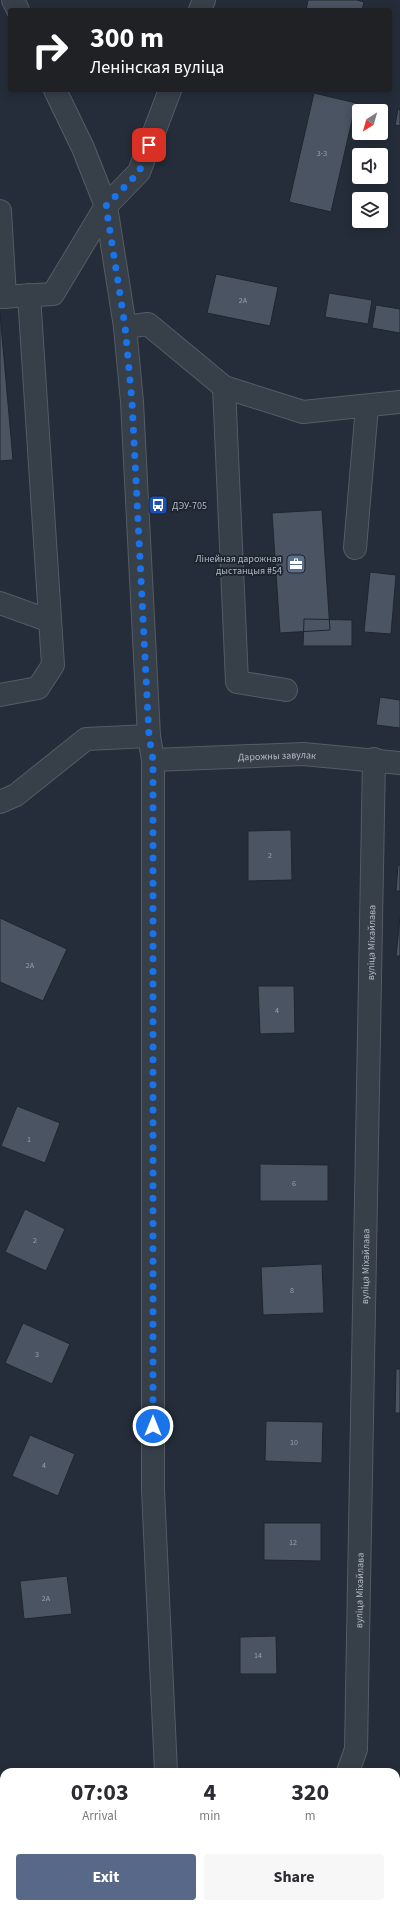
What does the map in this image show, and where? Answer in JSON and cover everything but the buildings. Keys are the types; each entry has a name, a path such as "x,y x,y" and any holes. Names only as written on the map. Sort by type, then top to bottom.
{"street":[{"path":"56,92 83,148 106,206 125,326 132,402 149,736 153,760 153,1490 166,1768"},
{"path":"0,211 2,297 53,294 106,206 139,172 169,92"},
{"path":"0,695 38,688 53,665 29,295"},
{"path":"125,326 148,324 224,387 303,412 400,402"},
{"path":"224,387 237,682 286,690"},
{"path":"355,548 367,406"},
{"path":"0,603 50,621"},
{"path":"0,802 16,795 86,739 149,736"},
{"name":"Дарожны завулак","path":"153,760 303,754 374,759 400,763"},
{"name":"вуліца Міхайлава","path":"349,1768 356,1749 374,759"}],"place":[{"name":"ДЭУ-705","path":"158,505"},
{"name":"Лінейная дарожная дыстанцыя #54","path":"296,564"}],"route":[{"path":"149,145 139,172 106,206 125,326 132,402 149,736 153,760 153,1426"}]}
